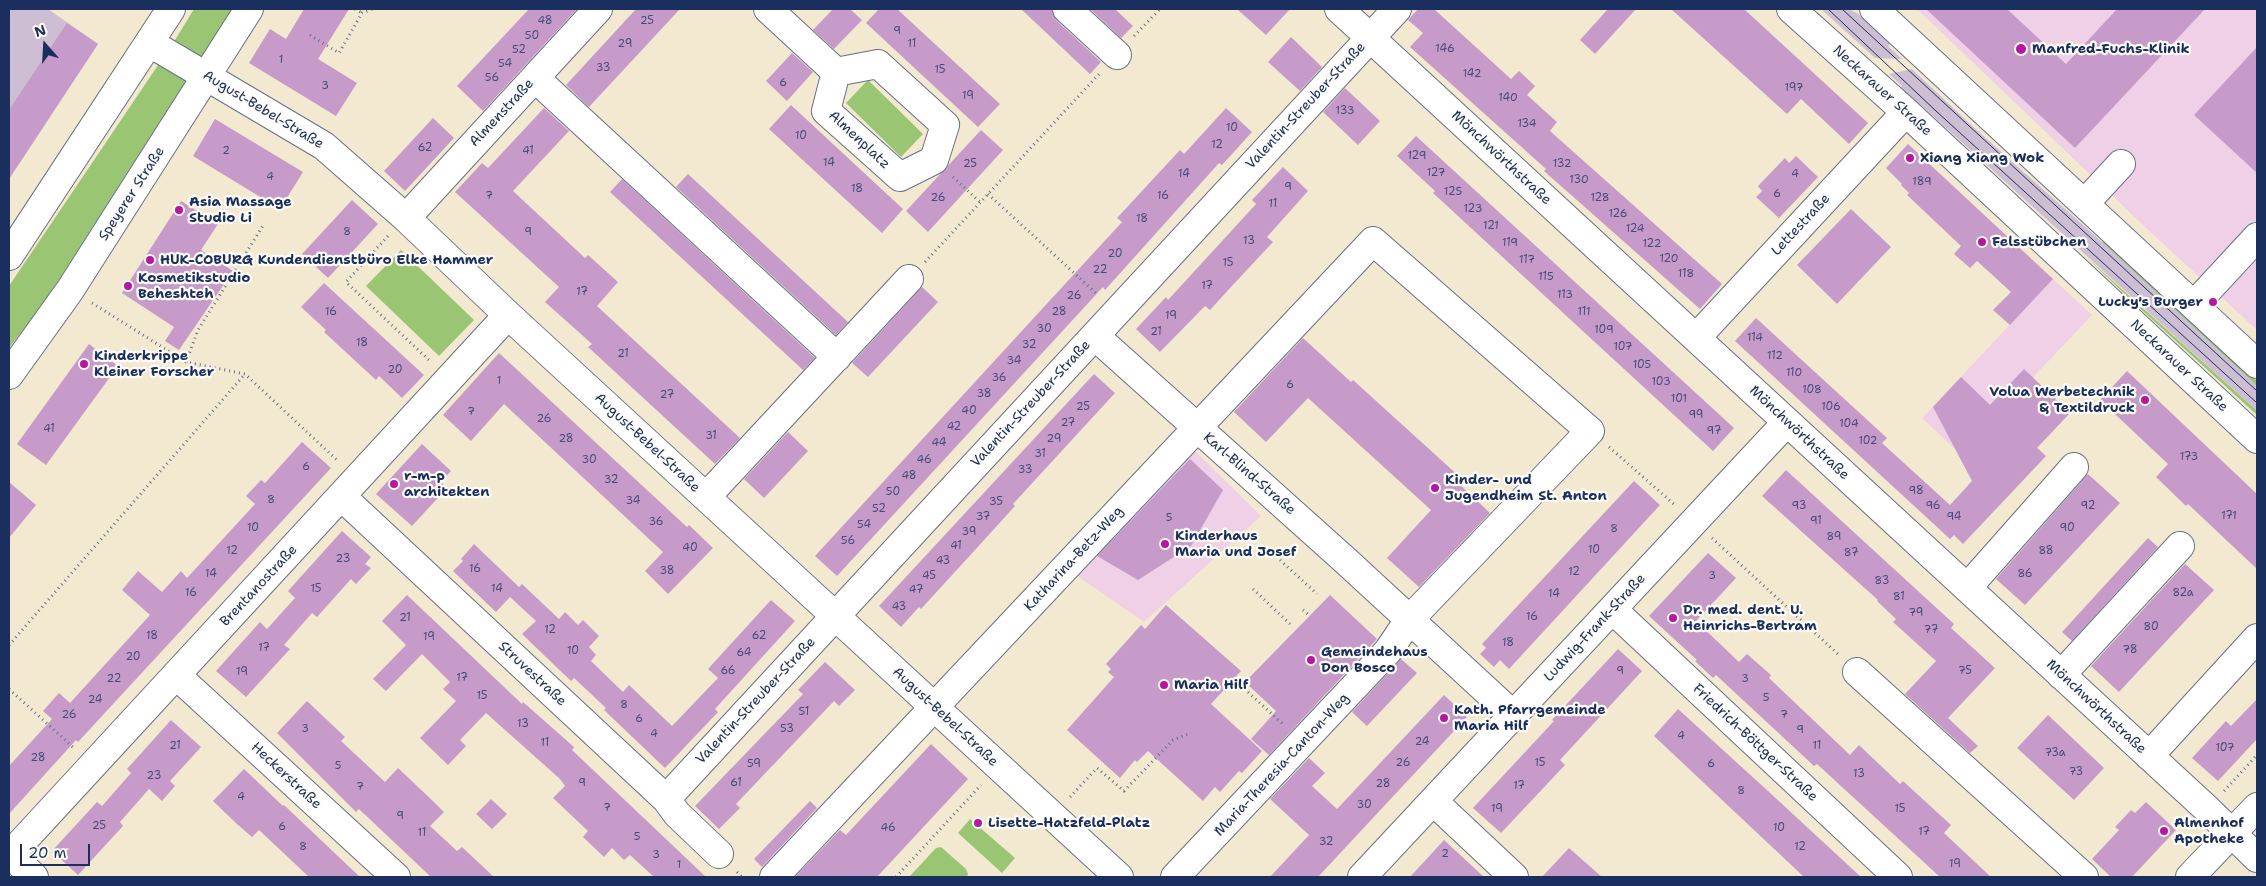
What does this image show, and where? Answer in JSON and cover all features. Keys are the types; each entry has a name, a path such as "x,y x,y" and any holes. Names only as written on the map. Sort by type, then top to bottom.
{"street":[{"path":"9,256 171,9"},
{"name":"Speyerer Straße","path":"9,376 70,290 248,9"},
{"name":"Almenstraße","path":"406,218 598,9"},
{"path":"768,9 836,72 878,64 945,126 934,160"},
{"path":"1067,9 1117,55"},
{"name":"Mönchwörthstraße","path":"1339,9 2207,809 2257,858"},
{"name":"Valentin-Streuber-Straße","path":"666,799 1396,9"},
{"name":"Neckarauer Straße","path":"1790,9 1906,112 2257,439"},
{"path":"1885,12 2257,364"},
{"name":"August-Bebel-Straße","path":"150,43 324,146 406,218 508,316 1119,877"},
{"name":"Almenplatz","path":"836,72 826,112 900,177 934,160"},
{"path":"534,78 837,357"},
{"name":"Lettestraße","path":"1696,338 1906,112"},
{"path":"2085,203 2121,164"},
{"path":"2194,305 2257,237"},
{"name":"Katharina-Betz-Weg","path":"774,877 1373,241 1590,431"},
{"path":"706,497 909,279"},
{"name":"Brentanostraße","path":"9,855 508,316"},
{"name":"Karl-Blind-Straße","path":"1095,336 1293,513 1513,715"},
{"name":"Ludwig-Frank-Straße","path":"1362,877 1787,422"},
{"name":"Maria-Theresia-Canton-Weg","path":"1175,877 1388,652 1409,620 1590,431"},
{"path":"1967,588 2074,467"},
{"name":"Struvestraße","path":"349,488 666,799 677,814 719,854"},
{"path":"2061,675 2180,546"},
{"name":"Friedrich-Böttger-Straße","path":"1613,610 1898,877"},
{"path":"2149,756 2257,638"},
{"path":"1857,672 2084,877"},
{"name":"Heckerstraße","path":"176,676 396,877"},
{"path":"1433,801 1514,877"},
{"path":"2190,877 2257,807"},
{"path":"9,855 34,877"}],"path":[{"path":"355,9 362,13"},
{"path":"310,35 339,53 362,13 373,9"},
{"path":"909,279 1160,9"},
{"path":"934,160 980,202"},
{"path":"988,194 1115,312"},
{"path":"406,218 346,282 450,380"},
{"path":"186,362 198,330 264,224"},
{"path":"70,290 186,362 245,374 349,488"},
{"path":"9,645 245,374"},
{"path":"1590,431 1694,522 1857,672"},
{"path":"1280,560 1317,594"},
{"path":"1253,589 1290,624"},
{"path":"1303,610 1310,616"},
{"path":"1237,682 1291,731"},
{"path":"9,689 92,766"},
{"path":"1052,816 1097,768 1124,791 1173,740 1191,733"},
{"path":"2207,809 2257,754"},
{"path":"896,877 998,766"}],"shaded area":[{"path":"9,9 48,9 98,44 9,179"},
{"path":"1821,9 1848,9 1857,13 1893,41 1888,46 1902,59 1875,58"},
{"path":"1917,9 2257,9 2257,330 2145,227"},
{"path":"1912,69 2257,386 2257,411 1921,105 1898,90 1902,86 1889,74"},
{"path":"2053,279 2092,315 2003,409 2014,426 2046,456 1996,509 1979,492 1957,451 1922,418"},
{"name":"Kinderhaus Maria und Josef","path":"1191,447 1261,516 1144,622 1073,573"}],"green space":[{"path":"194,9 236,9 206,58 181,89 46,300 9,348 9,286"},
{"path":"868,80 923,134 901,157 846,103"},
{"path":"2106,239 2257,381 2257,386 2102,242"},
{"path":"401,250 474,320 439,356 366,286"},
{"path":"2084,255 2257,411 2257,415 2133,302"},
{"path":"970,819 1015,858 1002,873 958,833"},
{"path":"941,847 966,869 967,877 909,877 936,848"}],"building":[{"path":"304,9 349,9 318,59 357,83 336,116 249,63 270,29 286,39"},
{"path":"529,9 577,9 483,111 457,86"},
{"path":"636,9 680,9 589,107 566,85"},
{"path":"833,9 850,9 862,20 834,49 813,30"},
{"path":"879,9 897,9 1000,104 978,127 866,23"},
{"path":"1021,9 1052,9 1056,20 1101,62 1090,74"},
{"path":"1090,9 1115,9 1133,26 1121,38"},
{"path":"1237,9 1290,9 1266,35"},
{"path":"1418,9 1434,9 1511,79 1519,71 1535,86 1527,95 1557,122 1550,131 1722,284 1700,309 1544,171 1546,169 1410,47 1423,33 1408,20"},
{"path":"1608,9 1636,9 1595,54 1580,40"},
{"path":"1671,9 1744,9 1868,123 1849,144 1801,99 1787,114"},
{"path":"1926,9 2007,9 2066,64 2117,9 2205,9 2075,148"},
{"path":"67,23 98,44 9,179 9,110"},
{"path":"1291,37 1322,67 1300,91 1268,62"},
{"path":"2257,47 2257,173 2194,115"},
{"path":"792,53 813,72 787,101 766,81"},
{"path":"1345,88 1380,121 1358,145 1323,112"},
{"path":"791,105 903,209 882,233 769,129"},
{"path":"544,108 569,131 513,191 585,258 588,255 618,282 597,306 740,438 715,464 588,347 592,344 545,302 559,287 455,192 482,163 488,168"},
{"path":"1226,108 1252,132 1222,165 1219,163 1105,290 1103,287 837,576 815,556 1122,222 1117,218 1180,150 1184,154"},
{"path":"433,118 454,138 405,191 384,171"},
{"path":"215,119 303,172 280,209 193,156"},
{"path":"981,130 1003,150 928,232 906,211"},
{"path":"1416,136 1734,428 1713,451 1433,193 1435,191 1397,156"},
{"path":"1908,144 2053,279 2010,325 1993,310 2011,292 1977,261 1970,268 1954,254 1961,246 1907,195 1909,193 1902,184 1886,168"},
{"path":"1796,156 1818,177 1779,218 1756,197 1762,191 1758,186 1785,158 1789,163"},
{"path":"1283,167 1308,191 1267,237 1273,242 1210,310 1205,306 1160,352 1136,329 1166,297 1168,300 1256,204 1252,200"},
{"path":"688,174 848,322 836,335 676,187"},
{"path":"622,179 815,358 803,370 610,192"},
{"path":"352,200 378,224 328,278 302,254"},
{"path":"181,201 218,224 201,250 233,271 179,350 165,341 174,327 122,293"},
{"path":"1851,209 1891,247 1837,304 1797,265"},
{"path":"324,283 424,375 402,398 379,376 376,380 324,332 326,330 301,307"},
{"path":"922,287 938,302 868,377 852,363"},
{"path":"1756,318 1887,438 1882,443 1950,505 1972,481 1933,407 1961,377 1990,405 2024,369 2070,413 2037,448 2046,456 1963,544 1954,535 1950,539 1735,341"},
{"name":"Kinder- und Jugendheim St. Anton","path":"1303,338 1351,382 1353,380 1461,478 1457,482 1490,513 1419,587 1387,558 1431,510 1308,398 1266,442 1234,412"},
{"path":"89,344 118,366 46,465 17,444"},
{"path":"499,353 687,527 689,525 713,548 668,594 645,571 663,552 504,404 471,441 443,415"},
{"path":"2127,371 2257,494 2257,569 2188,504 2186,506 2156,477 2168,464 2100,400"},
{"path":"1094,374 1115,393 1013,504 1015,506 975,550 921,609 919,607 901,627 879,606"},
{"path":"788,432 808,451 764,498 744,479"},
{"path":"302,442 331,468 9,814 9,766 52,719 43,711 59,693 70,703 150,615 122,590 138,571 162,592 181,571 187,578 255,504 246,496 261,480 265,483"},
{"path":"422,444 451,471 441,482 447,488 412,526 376,494"},
{"path":"1190,459 1223,490 1191,546 1138,580 1097,556"},
{"path":"1786,470 1954,624 1951,628 1995,668 1948,718 1978,746 1970,753 1905,694 1936,661 1893,622 1896,619 1878,600 1762,496"},
{"path":"2088,474 2120,503 2025,605 1996,579"},
{"path":"1634,481 1660,505 1509,669 1500,660 1494,667 1480,654 1486,648 1482,644"},
{"path":"9,482 36,505 9,538"},
{"path":"342,531 371,557 365,564 371,568 356,584 351,579 317,617 312,613 284,645 290,649 246,697 216,671 260,622 267,629 295,598 288,591"},
{"path":"2148,538 2158,547 2072,641 2062,632"},
{"path":"474,544 519,587 522,584 559,619 565,612 578,625 583,620 599,636 589,647 596,655 591,661 623,692 629,685 672,726 718,678 708,669 771,600 795,621 715,709 718,712 665,768 604,710 606,708 574,678 571,681 522,634 536,621 510,597 496,612 453,571 463,561 461,559"},
{"path":"1708,553 1736,578 1696,621 1739,662 1747,654 1771,675 1769,678 1850,755 1859,745 1900,784 1903,781 1951,825 1944,833 1991,877 1940,877 1817,764 1814,766 1716,675 1713,678 1695,661 1697,660 1649,616"},
{"path":"2185,564 2214,590 2119,692 2091,666"},
{"path":"407,595 522,704 523,702 574,747 572,750 706,877 654,877 630,855 624,860 612,848 604,857 583,837 588,831 553,798 565,786 560,779 486,713 460,740 466,746 448,765 420,738 456,701 443,689 450,682 422,654 386,691 373,679 406,645 382,621"},
{"name":"Gemeindehaus Don Bosco","path":"1330,595 1377,639 1269,755 1251,739 1276,711 1245,682"},
{"name":"Maria Hilf","path":"1166,605 1241,671 1211,704 1262,751 1242,773 1239,771 1220,792 1215,787 1203,801 1148,751 1137,762 1135,760 1120,778 1067,730 1114,677 1108,672 1111,669 1106,664 1141,625 1145,629"},
{"path":"1618,649 1642,671 1560,760 1565,765 1501,833 1473,808"},
{"path":"1401,659 1417,673 1367,726 1352,712"},
{"path":"825,662 855,690 839,706 834,701 736,804 740,808 719,829 695,806 803,694 798,690"},
{"path":"1444,695 1467,717 1318,877 1270,877 1309,835 1270,799 1309,758 1325,773 1312,786 1337,809"},
{"path":"2257,699 2257,739 2218,781 2192,758 2226,721 2231,726"},
{"path":"307,701 345,737 341,741 385,782 398,768 444,812 430,826 457,851 462,847 494,877 431,877 359,809 356,812 277,733"},
{"path":"1678,709 1861,877 1804,877 1654,736"},
{"path":"2048,715 2104,768 2074,800 2017,748"},
{"path":"171,720 201,747 170,781 175,786 162,801 149,789 120,822 123,826 78,875 52,851 97,802 102,806 131,773 127,769"},
{"path":"931,744 968,779 877,877 795,877 840,830 846,835"},
{"path":"244,769 360,877 309,877 259,830 252,837 238,825 213,801"},
{"path":"491,799 507,814 492,829 476,814"},
{"path":"810,801 817,808 762,867 754,859"},
{"path":"2146,802 2176,830 2132,877 2111,877 2092,859 2119,830 2115,827 2131,810 2135,813"},
{"path":"1444,840 1484,877 1410,877"},
{"path":"1569,848 1602,877 1542,877"}],"tram line":[{"path":"1828,9 1936,111 2257,403"},
{"path":"1842,9 2257,391"}],"place":[{"name":"Manfred-Fuchs-Klinik","path":"2021,49"},
{"name":"Xiang Xiang Wok","path":"1910,158"},
{"name":"Asia Massage Studio Li","path":"179,210"},
{"name":"Felsstübchen","path":"1982,242"},
{"name":"HUK-COBURG Kundendienstbüro Elke Hammer","path":"150,260"},
{"name":"Kosmetikstudio Beheshteh","path":"128,286"},
{"name":"Lucky's Burger","path":"2213,302"},
{"name":"Kinderkrippe Kleiner Forscher","path":"84,364"},
{"name":"Volua Werbetechnik & Textildruck","path":"2145,400"},
{"name":"r-m-p architekten","path":"394,484"},
{"name":"Kinder- und Jugendheim St. Anton","path":"1435,488"},
{"name":"Kinderhaus Maria und Josef","path":"1165,544"},
{"name":"Dr. med. dent. U. Heinrichs-Bertram","path":"1673,618"},
{"name":"Gemeindehaus Don Bosco","path":"1311,660"},
{"name":"Maria Hilf","path":"1164,685"},
{"name":"Kath. Pfarrgemeinde Maria Hilf","path":"1444,718"},
{"name":"Lisette-Hatzfeld-Platz","path":"978,823"},
{"name":"Almenhof Apotheke","path":"2164,831"}]}
